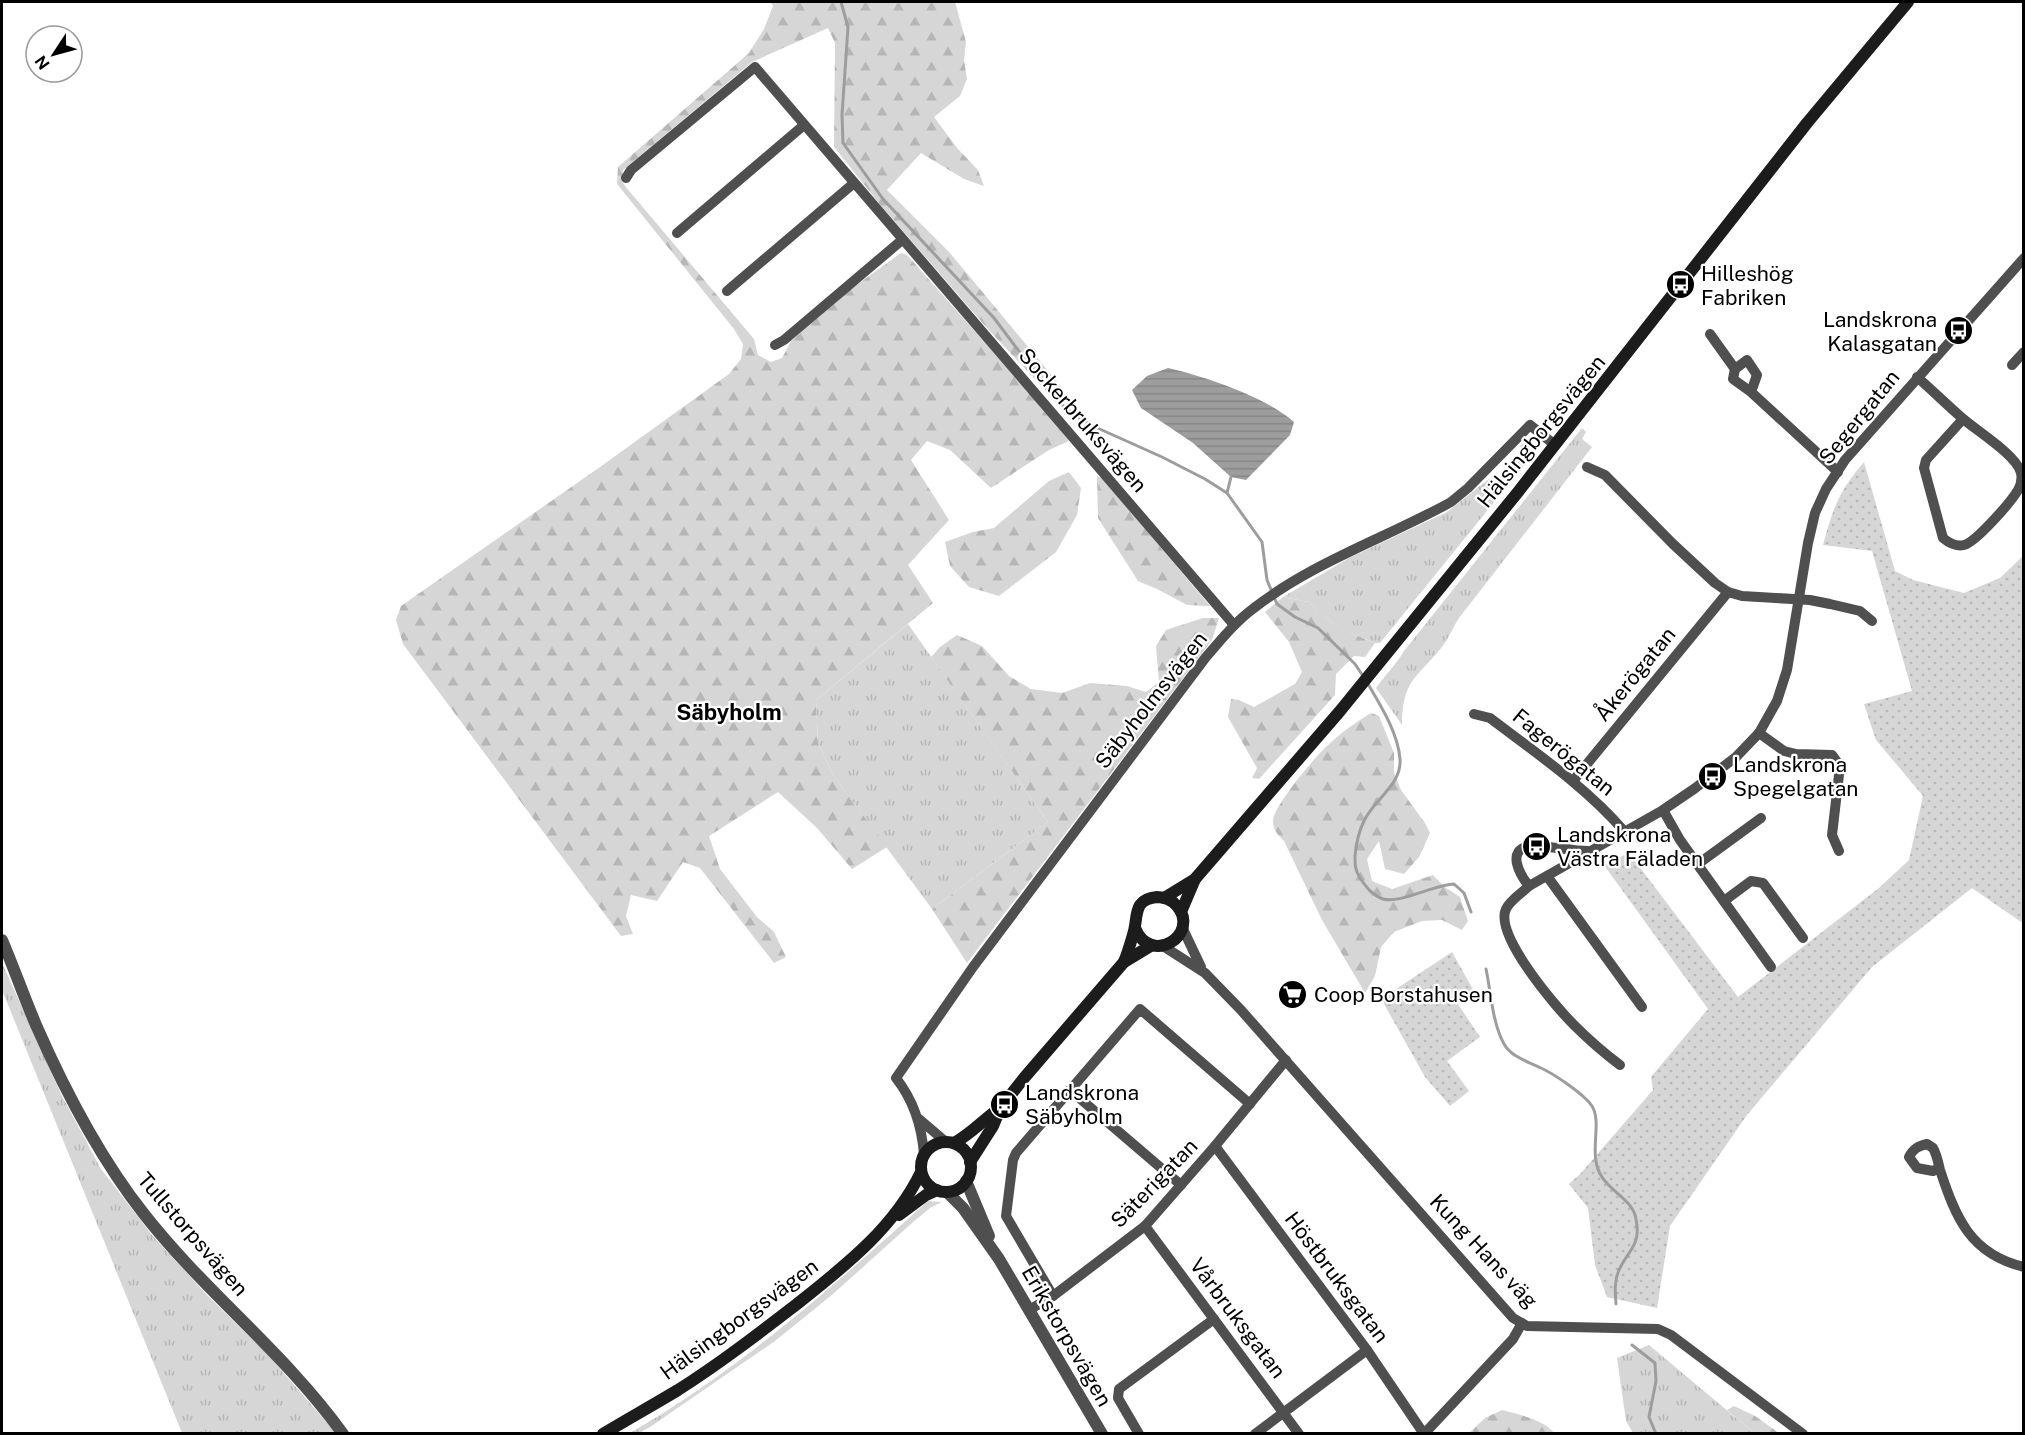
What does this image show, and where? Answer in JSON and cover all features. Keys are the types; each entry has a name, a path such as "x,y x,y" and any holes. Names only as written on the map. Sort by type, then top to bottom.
{"main road":[{"name":"Hälsingborgsvägen","path":"1164,898 1195,879 1340,711 1555,445 1807,123 1908,2"},
{"name":"Hälsingborgsvägen","path":"1181,912 1195,879"},
{"path":"950,1143 964,1151 970,1162 970,1174 958,1189 942,1191 927,1183 921,1172 924,1155 935,1144 950,1143 973,1131 1001,1107 1124,962 1135,928 1135,915 1141,904 1152,898 1164,898 1175,903 1181,912 1182,927 1176,939 1124,962"},
{"path":"1135,928 1141,939 1158,945"},
{"path":"970,1162 993,1126 1001,1107"},
{"name":"Hälsingborgsvägen","path":"889,1223 915,1186 921,1172"},
{"name":"Hälsingborgsvägen","path":"603,1434 679,1389 730,1354 828,1280 889,1223 926,1195 942,1191"}],"street":[{"name":"Sockerbruksvägen","path":"626,178 631,170 755,68 1234,625"},
{"path":"677,233 804,125"},
{"path":"727,291 854,183"},
{"path":"775,345 784,340 902,240"},
{"name":"Segergatan","path":"1620,1065 1573,1024 1550,999 1510,940 1504,920 1506,910 1512,901 1529,886 1663,810 1712,776 1736,757 1759,733 1777,701 1786,670 1815,513 1826,489 1845,460 2024,258"},
{"path":"1710,334 1735,369"},
{"path":"2012,365 2024,352"},
{"path":"1751,392 1757,375 1747,360 1735,369 1733,379 1751,392 1838,472"},
{"path":"1917,377 1963,419 1997,445 2017,464 2021,473 2021,482 2012,498 1977,538 1963,546 1943,538 1924,468 1926,460 1963,419"},
{"name":"Säbyholmsvägen","path":"924,1155 919,1119 904,1088 896,1078 903,1066 994,939 1206,657 1234,625 1254,608 1301,576 1450,502 1468,488 1530,425 1555,445"},
{"path":"1587,467 1605,475 1673,544 1715,583 1728,591 1750,597 1830,604 1860,611 1872,621"},
{"name":"Åkerögatan","path":"1572,781 1728,591"},
{"name":"Fagerögatan","path":"1474,714 1490,718 1572,781 1606,810 1624,831"},
{"path":"1759,733 1784,751 1796,754 1832,755 1840,766 1833,835 1839,851"},
{"path":"1663,810 1680,840 1770,966"},
{"path":"1698,864 1761,818"},
{"path":"1529,886 1519,873 1516,864 1517,856 1527,847 1588,851"},
{"path":"1547,876 1642,1007"},
{"path":"1724,901 1750,881 1763,883 1803,938"},
{"name":"Kung Hans väg","path":"1182,927 1205,973 1286,1060 1513,1318 1527,1326 1658,1329 1671,1335 1803,1434"},
{"name":"Tullstorpsvägen","path":"2,940 37,1026 87,1130 116,1174 145,1215 177,1252 325,1408 343,1434"},
{"name":"Kung Hans väg","path":"1158,945 1205,973"},
{"path":"1053,1296 1006,1216 1013,1160 1016,1153 1140,1009 1250,1104"},
{"name":"Säterigatan","path":"1029,1310 1053,1296 1144,1226 1215,1146 1286,1060"},
{"path":"1070,1090 1181,1185"},
{"name":"Säbyholmsvägen","path":"919,1119 950,1143"},
{"name":"Höstbruksgatan","path":"1215,1146 1367,1350 1424,1434"},
{"path":"1940,1168 1955,1210 1967,1233 1982,1248 1999,1259 2024,1267"},
{"name":"Erikstorpsvägen","path":"966,1181 999,1259"},
{"name":"Erikstorpsvägen","path":"942,1191 963,1208 999,1259 1102,1434"},
{"name":"Vårbruksgatan","path":"1144,1226 1299,1434"},
{"path":"1139,1434 1118,1398 1119,1389 1214,1319"},
{"path":"1424,1434 1513,1339 1522,1323"},
{"path":"1255,1434 1367,1350"}],"green space":[{"path":"771,2 955,2 966,42 964,60 967,79 960,96 934,117 958,149 978,170 984,186 964,179 921,153 887,190 950,253 1064,390 1066,398 1059,405 987,328 882,207 834,147 835,43 828,28 752,62 623,170 622,181 625,186 754,339 758,355 771,362 782,358 791,341 851,289 901,253 907,255 1053,419 1069,441 1049,450 991,488 950,450 927,441 911,460 949,520 908,565 933,603 816,700 818,743 833,775 887,847 852,869 817,828 778,792 709,836 720,869 757,917 774,932 786,957 774,963 700,868 683,862 657,901 631,895 626,916 633,934 621,936 403,644 396,620 401,606 729,374 741,359 743,344 734,329 617,184 618,167 749,53 764,29 773,6"},
{"path":"1582,428 1586,432 1582,439 1592,447 1459,618 1442,647 1418,673 1405,698 1402,725 1376,688"},
{"path":"1531,441 1534,450 1529,459 1380,643 1342,629 1319,613 1309,602 1283,597 1349,558 1447,512 1490,478 1498,484 1522,454 1520,446 1524,442"},
{"path":"1864,462 1895,571 1913,580 1964,593 2000,578 2023,556 2023,921 2021,922 1972,888 1872,967 1747,1115 1670,1226 1657,1308 1607,1297 1595,1265 1588,1208 1569,1184 1653,1090 1651,1077 1708,1009 1604,865 1629,853 1738,997 1879,888 1909,860 1923,796 1876,740 1864,704 1912,691 1872,551 1823,545 1838,500 1848,482"},
{"path":"1069,472 1081,488 1077,515 1056,552 999,596 969,587 950,566 945,542 973,532 994,528 1049,481"},
{"path":"1097,476 1103,479 1210,606 1187,605 1138,581 1098,518"},
{"path":"1283,597 1309,602 1331,622 1375,643 1365,657 1354,656 1336,674 1335,695 1259,779 1252,778 1257,768 1228,717 1231,699 1254,707 1295,684 1302,672 1289,642 1265,612"},
{"path":"1203,618 1219,618 1212,640 967,963 932,909 1048,822 931,657 940,647 957,635 982,646 1009,676 1031,689 1062,693 1090,683 1127,686 1146,692 1159,682 1156,646 1166,630"},
{"path":"908,624 1048,822 932,909 833,775 818,743 816,700"},
{"path":"1371,713 1379,716 1394,753 1394,773 1401,790 1430,833 1419,857 1404,874 1385,869 1379,841 1367,859 1372,881 1392,889 1433,875 1446,888 1460,897 1468,921 1462,930 1442,920 1422,921 1394,932 1381,947 1375,976 1365,993 1322,920 1284,841 1275,830 1273,821 1287,794 1320,753 1353,724"},
{"path":"1452,952 1475,993 1458,1004 1480,1037 1447,1061 1469,1091 1450,1106 1425,1077 1384,1004 1384,997"},
{"path":"2,963 61,1094 101,1169 152,1235 207,1295 269,1356 336,1433 182,1433 2,990"},
{"path":"928,1201 942,1202 930,1208 833,1294 775,1341 650,1427 639,1433 630,1433 710,1382 748,1354 821,1295"},
{"path":"1649,1345 1754,1433 1633,1433 1626,1421 1617,1358"},
{"path":"1734,1406 1755,1416 1779,1433 1754,1433 1727,1410"},
{"path":"1502,1410 1544,1424 1554,1433 1469,1433 1485,1418"}],"shaded area":[{"path":"1168,368 1217,382 1252,396 1283,413 1294,422 1290,435 1246,480 1231,477 1193,443 1141,408 1132,390 1147,376"}],"waterway":[{"path":"841,2 848,27 842,115 843,143 883,199 994,318 1054,398 1077,417 1093,426 1162,457 1227,493 1262,542 1267,580 1277,604 1295,617 1318,628 1355,664 1363,676"},
{"path":"1227,493 1231,477"},
{"path":"1368,684 1396,739 1400,759 1397,777 1362,825 1355,856 1357,872 1370,890 1383,899 1390,900 1454,884 1464,893 1471,912"},
{"path":"1486,969 1494,1017 1507,1049 1568,1085 1592,1106 1596,1122 1595,1150 1598,1168 1606,1182 1634,1212 1637,1228 1636,1241 1617,1277 1616,1304"},
{"path":"1632,1345 1655,1363 1656,1381 1649,1417 1656,1434"}],"place":[{"name":"Hilleshög Fabriken","path":"1680,285"},
{"name":"Landskrona Kalasgatan","path":"1958,331"},
{"name":"Landskrona Spegelgatan","path":"1712,776"},
{"name":"Landskrona Västra Fäladen","path":"1536,846"},
{"name":"Coop Borstahusen","path":"1293,994"},
{"name":"Landskrona Säbyholm","path":"1004,1104"}],"district":[{"name":"Säbyholm","path":"729,712"}]}
